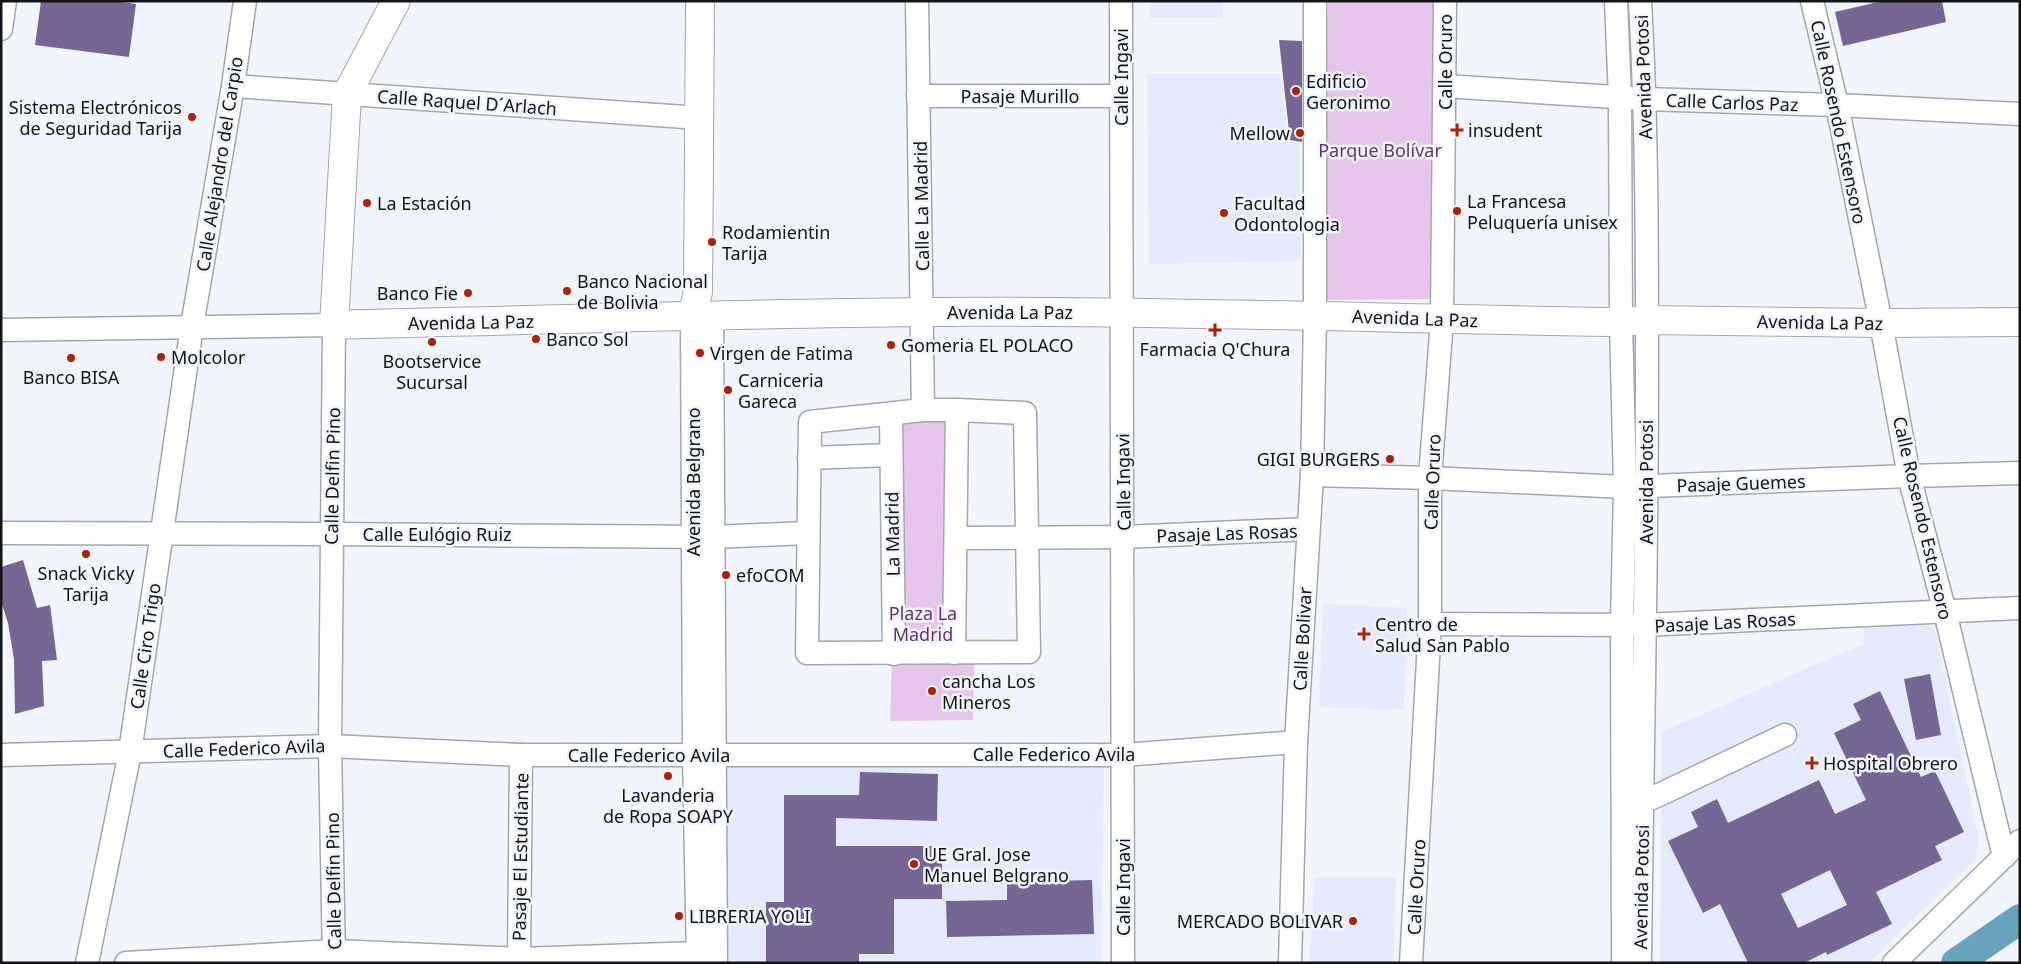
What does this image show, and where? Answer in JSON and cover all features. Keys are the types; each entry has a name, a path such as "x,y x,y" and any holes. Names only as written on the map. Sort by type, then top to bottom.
{"main road":[{"name":"Calle Delfin Pino","path":"334,325 347,94 396,1"},
{"name":"Avenida Belgrano","path":"700,1 698,292 702,316"},
{"name":"Avenida La Paz","path":"334,325 923,312 1121,313 1442,320 2020,322"}],"street":[{"path":"1,29 5,1"},
{"name":"Calle Alejandro del Carpio","path":"192,326 234,86 245,1"},
{"name":"Calle La Madrid","path":"917,1 923,410"},
{"name":"Calle Ingavi","path":"1121,1 1123,963"},
{"name":"Calle Bolivar","path":"1290,963 1296,742 1312,475 1315,316 1315,1"},
{"name":"Calle Oruro","path":"1412,963 1430,624 1430,478 1442,320 1445,1"},
{"name":"Avenida Potosi","path":"1616,1 1634,321 1636,487 1644,625 1623,963"},
{"name":"Avenida Potosi","path":"1634,321 1645,99 1640,1"},
{"name":"Calle Rosendo Estensoro","path":"1812,1 1837,105 1881,323 1909,476 1945,612 2004,857"},
{"name":"Calle Raquel D´Arlach","path":"234,86 700,118"},
{"name":"Calle Carlos Paz","path":"1445,86 1645,99 1837,105 2020,114"},
{"name":"Pasaje Murillo","path":"918,96 1121,96"},
{"name":"Avenida Belgrano","path":"702,316 705,754 704,960"},
{"name":"Avenida La Paz","path":"1,330 334,325"},
{"name":"Calle Delfin Pino","path":"334,325 330,746 334,957"},
{"name":"Calle Ciro Trigo","path":"88,963 130,752 192,326"},
{"path":"923,410 1025,413 1029,652 807,653 807,533 810,422 923,410"},
{"path":"954,653 957,410"},
{"name":"La Madrid","path":"891,414 894,654"},
{"path":"809,458 891,455"},
{"name":"Pasaje Guemes","path":"1312,475 1636,487 2020,473"},
{"name":"Avenida Potosi","path":"1636,487 1622,625 1640,963"},
{"name":"Pasaje Las Rosas","path":"956,538 1123,536 1308,529"},
{"name":"Calle Eulógio Ruiz","path":"1,533 704,537 807,533"},
{"name":"Pasaje Las Rosas","path":"1430,624 1644,625 2020,608"},
{"path":"1632,803 1785,735"},
{"name":"Calle Federico Avila","path":"1,755 330,746 521,755 1123,755 1296,742"},
{"name":"Pasaje El Estudiante","path":"519,958 521,755"},
{"path":"1894,963 2020,841"},
{"path":"126,963 334,957 704,960"}],"shaded area":[{"path":"1150,1 1223,1 1223,18 1150,18"},
{"name":"Facultad Odontologia","path":"1147,74 1280,74 1288,141 1299,143 1301,261 1149,264"},
{"name":"Centro de Salud San Pablo","path":"1323,604 1407,608 1404,710 1319,707"},
{"name":"Hospital Obrero","path":"1927,625 1935,630 1979,840 1975,859 1869,963 1660,963 1662,732 1865,643 1863,627"},
{"name":"UE Gral. Jose Manuel Belgrano","path":"725,756 1104,764 1101,963 725,963"},
{"name":"MERCADO BOLIVAR","path":"1315,877 1396,878 1393,963 1309,963"}],"green space":[{"name":"Parque Bolívar","path":"1328,1 1433,1 1435,299 1326,300"},
{"name":"Plaza La Madrid","path":"947,419 951,650 896,651 899,425"},
{"name":"cancha Los Mineros","path":"892,661 974,663 973,720 890,721"}],"building":[{"path":"41,1 115,1 136,4 129,57 35,45"},
{"path":"1882,1 1942,1 1946,22 1843,46 1835,12"},
{"name":"Edificio Geronimo","path":"1279,40 1302,41 1302,142 1290,140"},
{"path":"23,560 37,608 50,605 57,660 42,661 44,706 15,714 14,659 8,623 1,601 1,567"},
{"path":"1930,674 1941,735 1916,740 1904,679"},
{"path":"1880,691 1921,777 1935,771 1964,832 1935,846 1942,860 1876,892 1892,924 1827,955 1826,952 1804,963 1748,963 1720,904 1703,913 1668,841 1698,827 1691,812 1717,799 1728,823 1819,780 1835,814 1866,800 1834,733 1861,720 1853,704","holes":["1830,870 1847,905 1798,928 1781,894"]},
{"path":"860,772 938,774 937,821 836,818 836,846 942,846 942,899 894,899 894,954 859,954 859,963 766,963 766,902 784,902 784,795 859,795"},
{"path":"1092,880 1094,934 947,937 946,901 1007,900 1007,882"}],"waterway":[{"path":"1956,963 2020,919"}],"place":[{"name":"Edificio Geronimo","path":"1296,91"},
{"name":"Sistema Electrónicos de Seguridad Tarija","path":"192,117"},
{"name":"insudent","path":"1457,130"},
{"name":"Mellow","path":"1300,133"},
{"name":"La Estación","path":"367,203"},
{"name":"La Francesa Peluquería unisex","path":"1457,211"},
{"name":"Facultad Odontologia","path":"1224,213"},
{"name":"Rodamientin Tarija","path":"712,242"},
{"name":"Banco Nacional de Bolivia","path":"567,291"},
{"name":"Banco Fie","path":"468,293"},
{"name":"Farmacia Q'Chura","path":"1215,330"},
{"name":"Banco Sol","path":"536,339"},
{"name":"Bootservice Sucursal","path":"432,342"},
{"name":"Gomeria EL POLACO","path":"891,345"},
{"name":"Virgen de Fatima","path":"700,353"},
{"name":"Molcolor","path":"161,357"},
{"name":"Banco BISA","path":"71,358"},
{"name":"Carniceria Gareca","path":"728,390"},
{"name":"GIGI BURGERS","path":"1390,459"},
{"name":"Snack Vicky Tarija","path":"86,554"},
{"name":"efoCOM","path":"726,575"},
{"name":"Centro de Salud San Pablo","path":"1364,634"},
{"name":"cancha Los Mineros","path":"932,691"},
{"name":"Hospital Obrero","path":"1812,763"},
{"name":"Lavanderia de Ropa SOAPY","path":"668,776"},
{"name":"UE Gral. Jose Manuel Belgrano","path":"914,864"},
{"name":"LIBRERIA YOLI","path":"679,916"},
{"name":"MERCADO BOLIVAR","path":"1353,921"}]}
